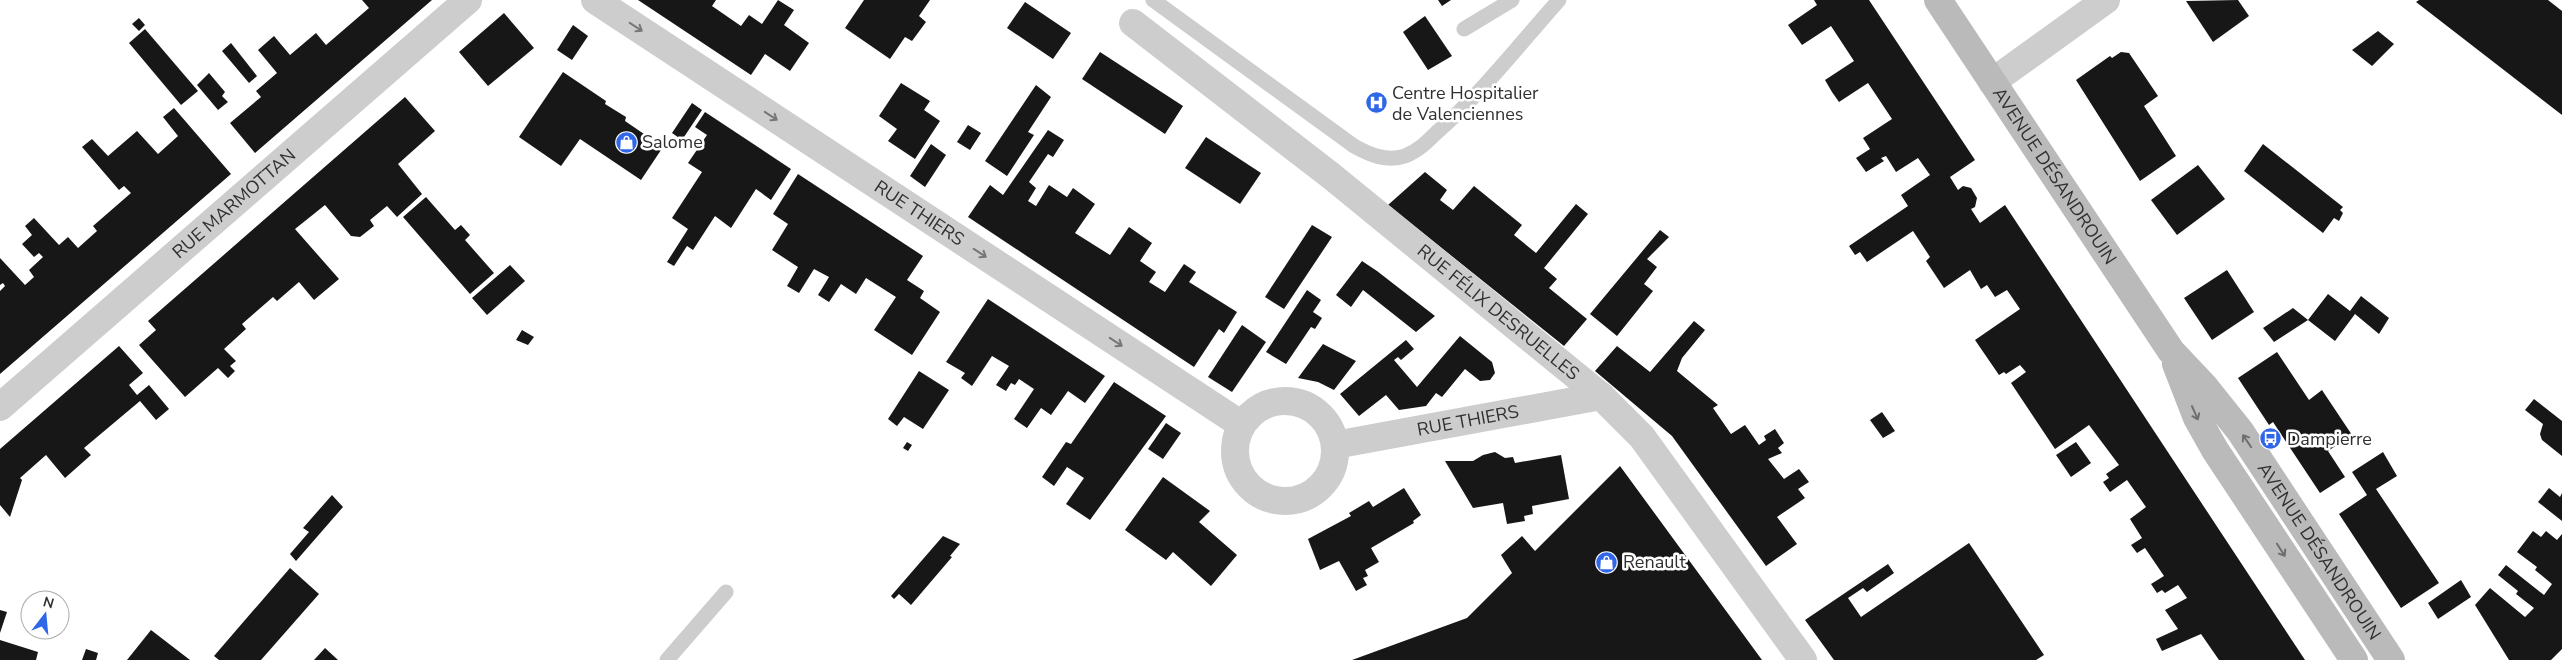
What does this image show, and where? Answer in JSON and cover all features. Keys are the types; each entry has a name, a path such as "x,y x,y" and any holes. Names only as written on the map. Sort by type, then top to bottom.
{"main road":[{"name":"AVENUE DÉSANDROUIN","path":"1938,0 2171,351 2208,391 2240,431 2391,659"},
{"name":"AVENUE DÉSANDROUIN","path":"2171,351 2197,418 2210,442 2354,660"}],"street":[{"name":"RUE MARMOTTAN","path":"0,407 468,0"},
{"name":"RUE THIERS","path":"595,0 1242,425"},
{"path":"1992,82 2106,0"},
{"name":"RUE FÉLIX DESRUELLES","path":"1133,23 1353,193 1601,396 1642,437 1803,660"},
{"name":"RUE THIERS","path":"1335,445 1601,396"},
{"path":"1275,403 1296,403 1314,411 1329,426 1335,445 1333,468 1324,482 1312,493 1291,500 1269,499 1251,487 1238,468 1235,446 1242,425 1257,410 1275,403"}],"lane":[{"path":"1153,0 1354,146 1380,158 1394,158 1404,157 1417,150 1450,121 1559,0"},
{"path":"1464,29 1512,0"},
{"path":"667,660 726,592"}],"building":[{"path":"362,0 432,0 255,153 230,123 261,97 256,91 277,73 258,50 274,36 290,55 316,33 326,45 369,8"},
{"path":"638,0 716,0 712,6 741,26 749,15 762,24 778,0 794,10 784,25 809,43 790,71 765,54 751,75"},
{"path":"864,0 930,0 919,16 926,22 912,41 905,37 890,59 845,28"},
{"path":"1438,0 1451,0 1442,6"},
{"path":"1814,0 1869,0 1975,160 1950,177 1958,190 1963,186 1971,188 1977,198 1975,207 1971,209 1980,223 2005,205 2305,660 2219,660 2201,634 2162,651 2156,639 2178,629 2165,610 2187,598 2178,585 2165,593 2162,590 2157,593 2151,584 2164,576 2145,548 2137,553 2131,545 2142,538 2130,519 2146,507 2127,480 2110,492 2103,482 2109,478 2106,474 2119,465 2089,425 2055,449 2011,383 2026,372 2020,365 2006,374 2004,372 1999,375 1975,340 2020,309 2007,290 1995,297 1987,285 1981,289 1970,270 1944,288 1926,261 1930,257 1913,231 1867,262 1860,252 1855,255 1849,246 1908,206 1901,195 1930,175 1918,158 1896,172 1886,156 1881,158 1884,161 1866,172 1856,158 1870,149 1863,138 1892,119 1868,83 1839,102 1832,92 1825,80 1854,61 1831,26 1802,45 1788,25 1817,5"},
{"path":"2238,0 2249,16 2213,42 2186,1"},
{"path":"2419,0 2548,0 2562,11 2562,115 2416,2"},
{"path":"1025,2 1071,33 1053,59 1007,28"},
{"path":"504,13 534,48 488,86 459,52"},
{"path":"1425,16 1452,56 1428,70 1403,32"},
{"path":"139,18 145,25 139,31 132,24"},
{"path":"573,25 588,36 572,60 557,50"},
{"path":"145,29 198,91 181,105 129,43"},
{"path":"2378,31 2394,44 2372,66 2352,50"},
{"path":"231,43 257,76 249,83 222,51"},
{"path":"1100,52 1183,106 1165,134 1082,79"},
{"path":"2121,52 2129,53 2158,96 2144,106 2176,156 2140,181 2076,80 2110,56 2112,58"},
{"path":"563,72 606,101 605,104 626,117 625,121 663,147 641,180 580,139 561,166 519,137"},
{"path":"209,73 225,92 222,96 228,102 218,110 197,85"},
{"path":"901,83 930,101 924,110 940,121 915,159 888,141 897,129 879,116"},
{"path":"1036,85 1051,97 1028,132 1034,135 1007,176 985,161"},
{"path":"405,97 435,131 398,164 422,194 397,217 387,206 370,220 374,226 360,237 351,236 325,205 295,229 339,279 314,300 299,282 277,301 273,297 242,324 246,329 224,349 236,361 230,366 235,371 228,378 218,368 185,397 139,345 156,330 148,321"},
{"path":"692,103 702,110 682,140 672,133"},
{"path":"174,108 231,174 0,374 0,291 5,286 3,283 0,285 0,258 25,285 34,277 29,270 43,257 39,253 34,257 22,244 32,235 25,226 34,218 59,245 68,237 78,248 97,231 93,226 131,193 124,186 119,190 82,147 92,139 108,156 137,131 158,154 178,136 163,117"},
{"path":"705,112 791,169 771,200 756,189 731,228 715,216 693,250 687,246 674,266 667,262 688,229 672,218 702,172 688,163 707,135 695,127"},
{"path":"968,125 981,133 970,150 957,142"},
{"path":"1048,130 1064,140 1053,157 1048,154 1029,182 1036,188 1028,201 1036,206 1049,185 1067,197 1073,188 1095,204 1075,233 1110,255 1129,227 1152,243 1140,261 1156,272 1149,282 1165,292 1184,264 1196,272 1189,282 1237,312 1224,333 1219,329 1194,367 968,217 990,185 1003,195"},
{"path":"1206,137 1261,173 1240,204 1185,168"},
{"path":"931,144 946,155 925,187 910,176"},
{"path":"2263,144 2343,207 2340,210 2343,213 2339,221 2334,218 2323,233 2244,171"},
{"path":"2198,165 2225,199 2177,235 2151,200"},
{"path":"1425,172 1447,190 1440,200 1453,210 1474,186 1522,225 1514,235 1536,253 1576,204 1588,214 1544,268 1557,279 1549,288 1587,319 1564,346 1388,205"},
{"path":"798,174 923,256 907,280 924,291 920,298 940,312 912,355 874,330 896,297 866,278 856,294 841,284 829,302 818,295 829,277 814,269 799,293 787,286 798,267 772,250 788,224 773,214"},
{"path":"426,197 455,230 461,225 470,235 465,240 494,273 470,294 403,217"},
{"path":"1312,225 1332,237 1284,309 1265,297"},
{"path":"1660,230 1669,237 1647,259 1657,267 1644,284 1653,291 1617,336 1590,314"},
{"path":"1362,261 1435,316 1416,332 1363,290 1351,307 1336,295"},
{"path":"510,265 525,281 487,315 472,298"},
{"path":"2227,270 2254,312 2212,340 2184,298"},
{"path":"1307,290 1321,300 1313,312 1322,318 1315,329 1311,327 1286,364 1266,352"},
{"path":"2328,294 2350,311 2361,296 2389,318 2379,334 2355,314 2335,341 2308,320"},
{"path":"988,299 1105,376 1085,403 1068,391 1051,415 1041,408 1027,428 1014,419 1034,389 1019,379 1015,385 1011,383 1006,391 996,385 1009,366 992,356 972,386 961,378 965,373 946,362"},
{"path":"2293,308 2308,320 2274,342 2263,328"},
{"path":"1694,321 1705,330 1682,358 1677,371 1718,405 1713,408 1731,434 1745,425 1759,445 1766,440 1764,436 1775,429 1784,443 1778,448 1782,453 1768,459 1784,479 1799,469 1809,482 1798,489 1805,498 1777,517 1797,544 1766,566 1672,436 1595,371 1617,346 1650,372"},
{"path":"1242,325 1266,342 1232,392 1208,377"},
{"path":"522,330 534,337 528,345 516,340"},
{"path":"1460,336 1492,362 1495,373 1490,380 1480,381 1465,369 1442,397 1436,393 1426,406 1399,410 1386,395 1359,416 1340,394 1406,340 1414,349 1401,360 1398,357 1394,360 1417,387"},
{"path":"1323,344 1356,361 1334,390 1318,382 1298,378"},
{"path":"119,346 143,373 129,385 137,395 149,385 169,409 156,420 140,401 84,448 91,455 65,478 46,455 20,478 22,480 10,517 0,505 0,449"},
{"path":"2277,352 2309,400 2322,390 2352,435 2328,451 2345,477 2320,493 2273,422 2269,425 2238,378"},
{"path":"919,371 949,390 923,429 904,417 897,426 888,419"},
{"path":"1114,382 1166,416 1090,520 1066,504 1084,478 1067,467 1054,486 1042,477 1066,442 1071,444"},
{"path":"2534,399 2562,421 2562,456 2542,440 2540,434 2543,424 2525,410"},
{"path":"1882,412 1895,431 1883,438 1870,420"},
{"path":"1166,423 1181,433 1163,459 1148,449"},
{"path":"907,442 912,445 908,451 903,448"},
{"path":"2076,442 2091,463 2071,477 2056,455"},
{"path":"1495,452 1505,458 1513,457 1515,463 1561,455 1569,499 1532,506 1533,514 1524,516 1525,521 1507,524 1503,503 1473,508 1445,461 1473,461 1483,455"},
{"path":"2383,452 2397,476 2376,489 2439,583 2401,608 2339,514 2367,495 2352,472"},
{"name":"Renault","path":"1620,466 1762,660 1352,660 1467,618 1512,573 1501,555 1522,536 1535,551"},
{"path":"1163,477 1210,511 1199,522 1237,555 1211,586 1173,552 1166,560 1125,530"},
{"path":"1404,488 1421,515 1413,521 1414,523 1371,548 1379,562 1365,570 1368,576 1363,578 1367,585 1356,591 1339,561 1320,570 1308,539 1351,516 1349,513 1369,501 1373,507"},
{"path":"2549,488 2560,497 2562,493 2562,521 2538,502"},
{"path":"332,495 343,507 296,561 290,554 309,532 303,528"},
{"path":"2533,531 2541,537 2546,531 2557,540 2562,534 2562,649 2551,660 2509,660 2475,605 2490,588 2525,617 2534,608 2516,594 2518,591 2498,575 2506,565 2544,595 2552,584 2535,570 2537,567 2517,552"},
{"path":"943,536 960,544 950,556 952,557 911,605 899,594 894,599 891,596"},
{"path":"1969,543 2044,655 2036,660 1834,660 1805,620 1888,564 1894,573 1867,592 1863,588 1848,598 1861,617"},
{"path":"290,568 319,594 261,660 219,660 214,656"},
{"path":"2461,580 2471,597 2438,619 2428,603"},
{"path":"0,610 7,612 0,633"},
{"path":"151,630 190,660 127,660"},
{"path":"0,640 38,652 36,660 0,660"},
{"path":"325,648 338,660 314,660"},
{"path":"86,649 98,653 96,660 82,660"}],"place":[{"name":"Centre Hospitalier de Valenciennes","path":"1376,103"},
{"name":"Salome","path":"626,142"},
{"name":"Dampierre","path":"2271,439"},
{"name":"Renault","path":"1607,562"}]}
